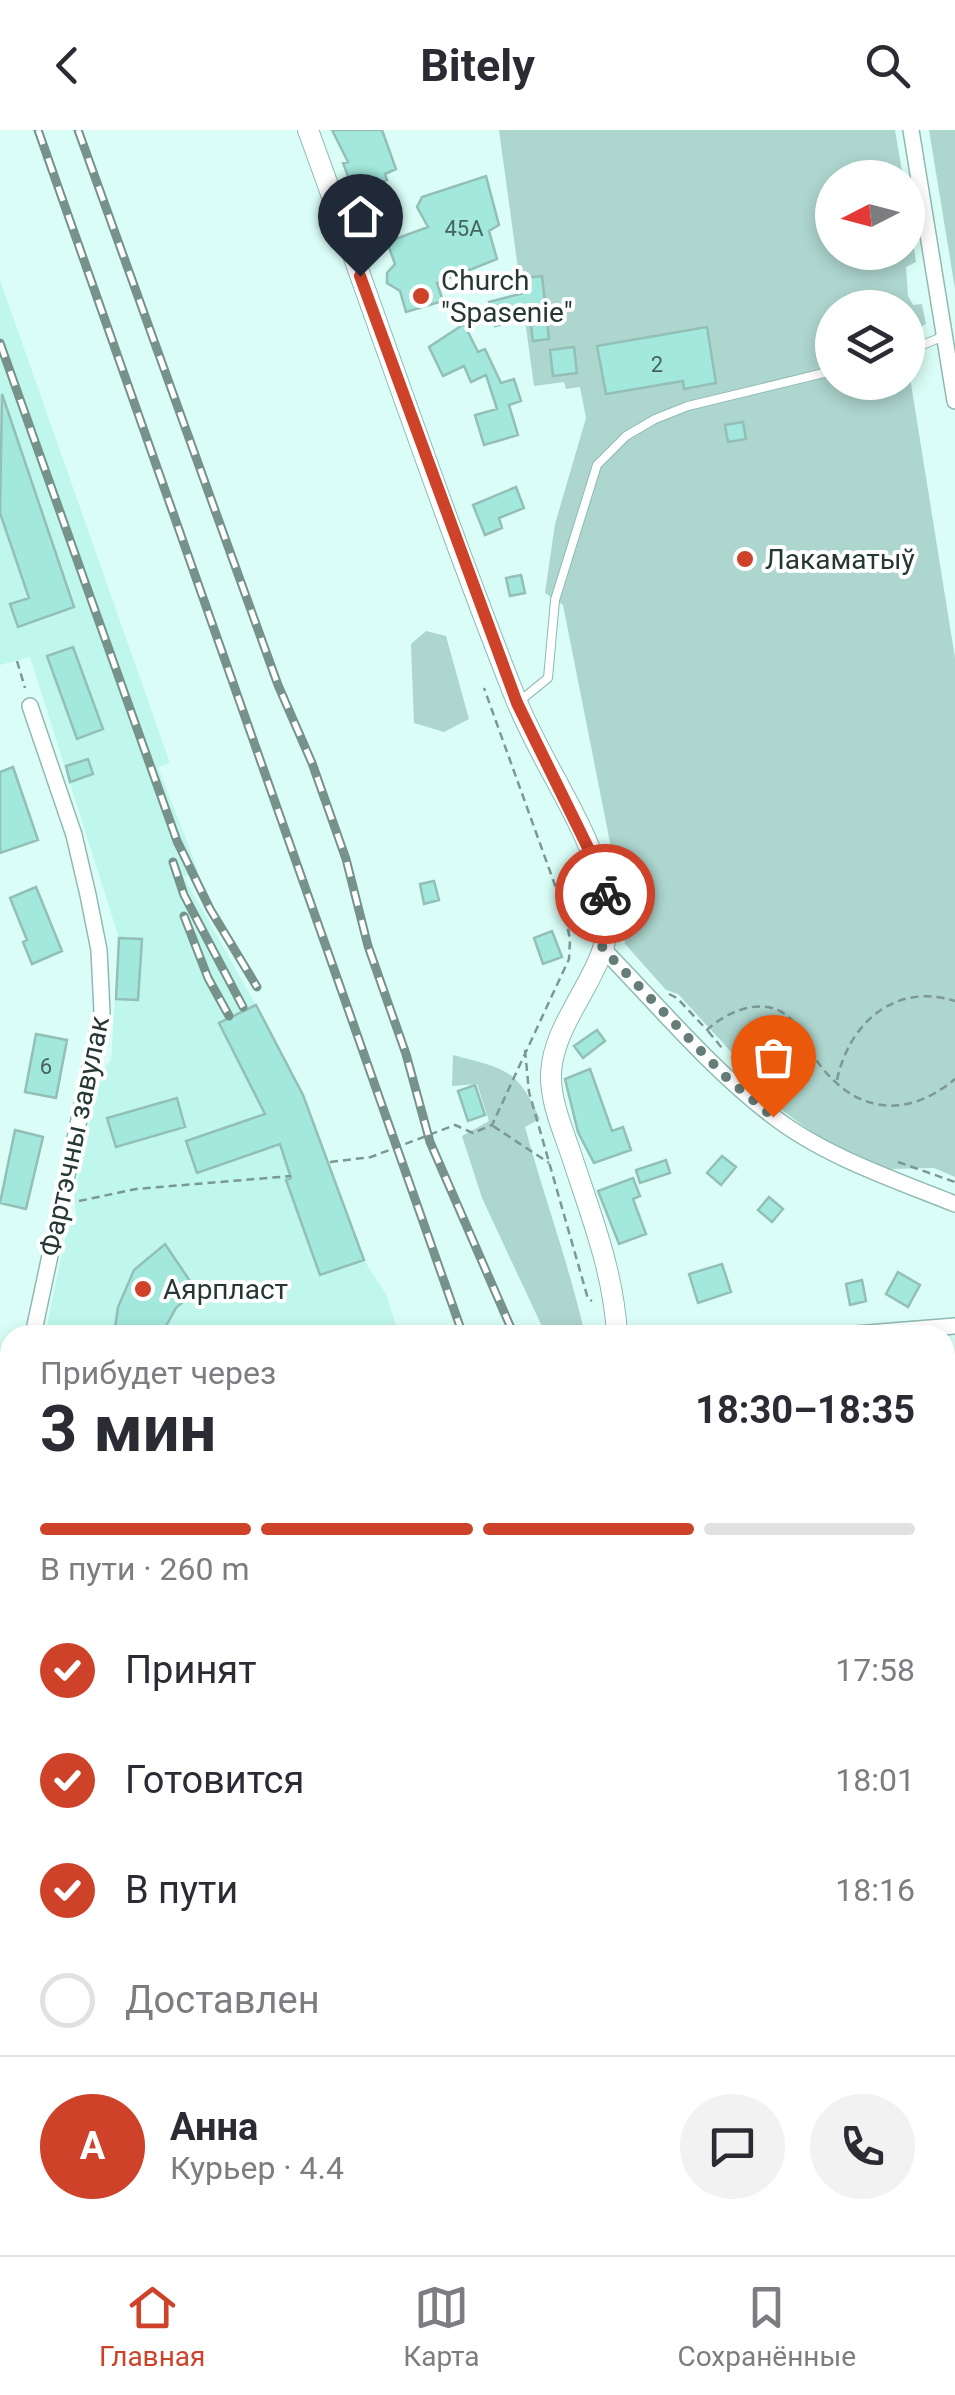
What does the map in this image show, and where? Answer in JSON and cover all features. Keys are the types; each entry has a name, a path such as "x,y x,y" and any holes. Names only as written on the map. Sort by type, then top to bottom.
{"street":[{"path":"308,130 517,703 596,864 609,921 602,948 559,1036 551,1074 558,1116 613,1284 616,1325"},
{"path":"911,130 955,401"},
{"name":"Фартэчны завулак","path":"30,706 74,835 100,966 102,1012 34,1325"},
{"path":"602,948 727,1078 773,1117 838,1155 955,1204"}],"lane":[{"path":"925,344 944,336"},
{"path":"517,703 548,678 556,600 598,464 626,436 655,419 688,406 815,375"}],"path":[{"path":"17,660 30,706"},
{"path":"330,1162 371,1157 455,1125 473,1133 492,1125 568,959 570,940 565,913 484,688"},
{"path":"664,992 677,998 729,1057"},
{"path":"836,1083 850,1039 870,1017 918,995 955,1001"},
{"path":"707,1030 736,1010 782,1011 800,1027 812,1052 836,1083 868,1104 912,1104 936,1095 955,1079"},
{"path":"525,1049 529,1092 588,1299 598,1303"},
{"path":"492,1125 551,1165"},
{"path":"888,1160 955,1182"},
{"path":"60,1205 136,1189 291,1176"}],"shaded area":[{"name":"Лакаматыў","path":"499,130 895,130 900,160 815,160 815,270 906,270 908,290 815,290 815,400 914,400 955,658 955,1177 934,1168 889,1169 820,1138 745,1083 744,1066 678,994 666,990 625,944 620,893 563,605 545,593 555,524 586,418 580,387 566,389 564,382 534,386"},
{"path":"929,130 955,130 955,289"},
{"path":"0,280 170,763 158,767 198,870 184,877 303,1095 364,1260 386,1294 396,1325 47,1325 67,1229 76,1215 74,1197 99,1074 111,1060 119,938 30,657 0,665"},
{"path":"426,631 446,636 469,719 444,732 414,723 411,644"},
{"path":"453,1055 507,1073 532,1102 540,1119 525,1127 583,1325 541,1325 482,1198 462,1136 489,1121 477,1084 452,1086"}],"building":[{"path":"332,130 382,130 396,169 385,174 387,180 354,192 343,163 348,162"},
{"path":"486,176 499,225 489,231 497,259 437,283 443,301 406,312 400,291 387,283 387,273 395,264 387,242 428,227 417,207 422,197"},
{"path":"542,276 549,339 533,341 530,317 495,326 489,302 527,292 525,278"},
{"path":"464,324 478,352 485,349 501,383 514,379 521,401 509,405 518,435 484,445 475,415 497,409 486,375 471,382 464,366 443,376 429,347"},
{"path":"707,327 716,383 684,389 683,381 606,394 597,346"},
{"path":"574,347 577,373 553,376 550,350"},
{"path":"2,394 74,607 18,627 10,604 29,598 0,513"},
{"path":"743,422 746,439 728,442 725,425"},
{"path":"516,487 524,508 499,518 502,528 485,535 473,505"},
{"path":"521,575 525,593 510,596 506,578"},
{"path":"73,647 103,729 77,739 47,656"},
{"path":"88,759 93,774 70,782 66,766"},
{"path":"13,767 38,840 0,853 0,772"},
{"path":"434,881 439,900 424,904 420,884"},
{"path":"36,887 62,951 32,964 10,898"},
{"path":"552,931 562,957 543,964 534,938"},
{"path":"119,938 142,939 138,1000 116,999"},
{"path":"256,1005 303,1095 364,1260 320,1275 286,1180 291,1178 280,1144 197,1173 186,1141 265,1114 219,1023"},
{"path":"597,1030 605,1041 583,1058 574,1046"},
{"path":"36,1034 67,1040 56,1098 25,1092"},
{"path":"590,1069 612,1131 623,1127 631,1150 594,1163 578,1132 565,1079"},
{"path":"475,1085 485,1115 468,1121 458,1091"},
{"path":"177,1098 185,1127 116,1147 107,1118"},
{"path":"15,1130 43,1137 26,1209 0,1203"},
{"path":"722,1156 736,1167 721,1185 707,1173"},
{"path":"666,1160 670,1173 640,1183 636,1170"},
{"path":"633,1178 640,1196 633,1199 646,1234 619,1244 598,1191"},
{"path":"769,1197 783,1209 772,1222 758,1210"},
{"path":"165,1244 196,1290 176,1308 167,1325 115,1325 118,1307 134,1270"},
{"path":"722,1264 731,1292 698,1303 689,1274"},
{"path":"898,1272 920,1285 908,1307 886,1294"},
{"path":"862,1280 866,1301 850,1305 846,1284"}],"railway":[{"path":"38,130 459,1325"},
{"path":"78,130 278,685 312,763 346,859 368,946 406,1054 430,1142 510,1325"},
{"path":"0,343 177,841 210,909 257,987"},
{"path":"173,862 184,895 243,1007"},
{"path":"184,916 208,978 229,1016"}],"way so far":[{"path":"605,894 609,921 602,948 727,1078 773,1117"}],"place":[{"name":"Church \"Spasenie\"","path":"421,296"},
{"name":"Лакаматыў","path":"745,559"},
{"name":"Аярпласт","path":"143,1289"}],"route":[{"path":"360,276 517,703 596,864 605,894"}]}
